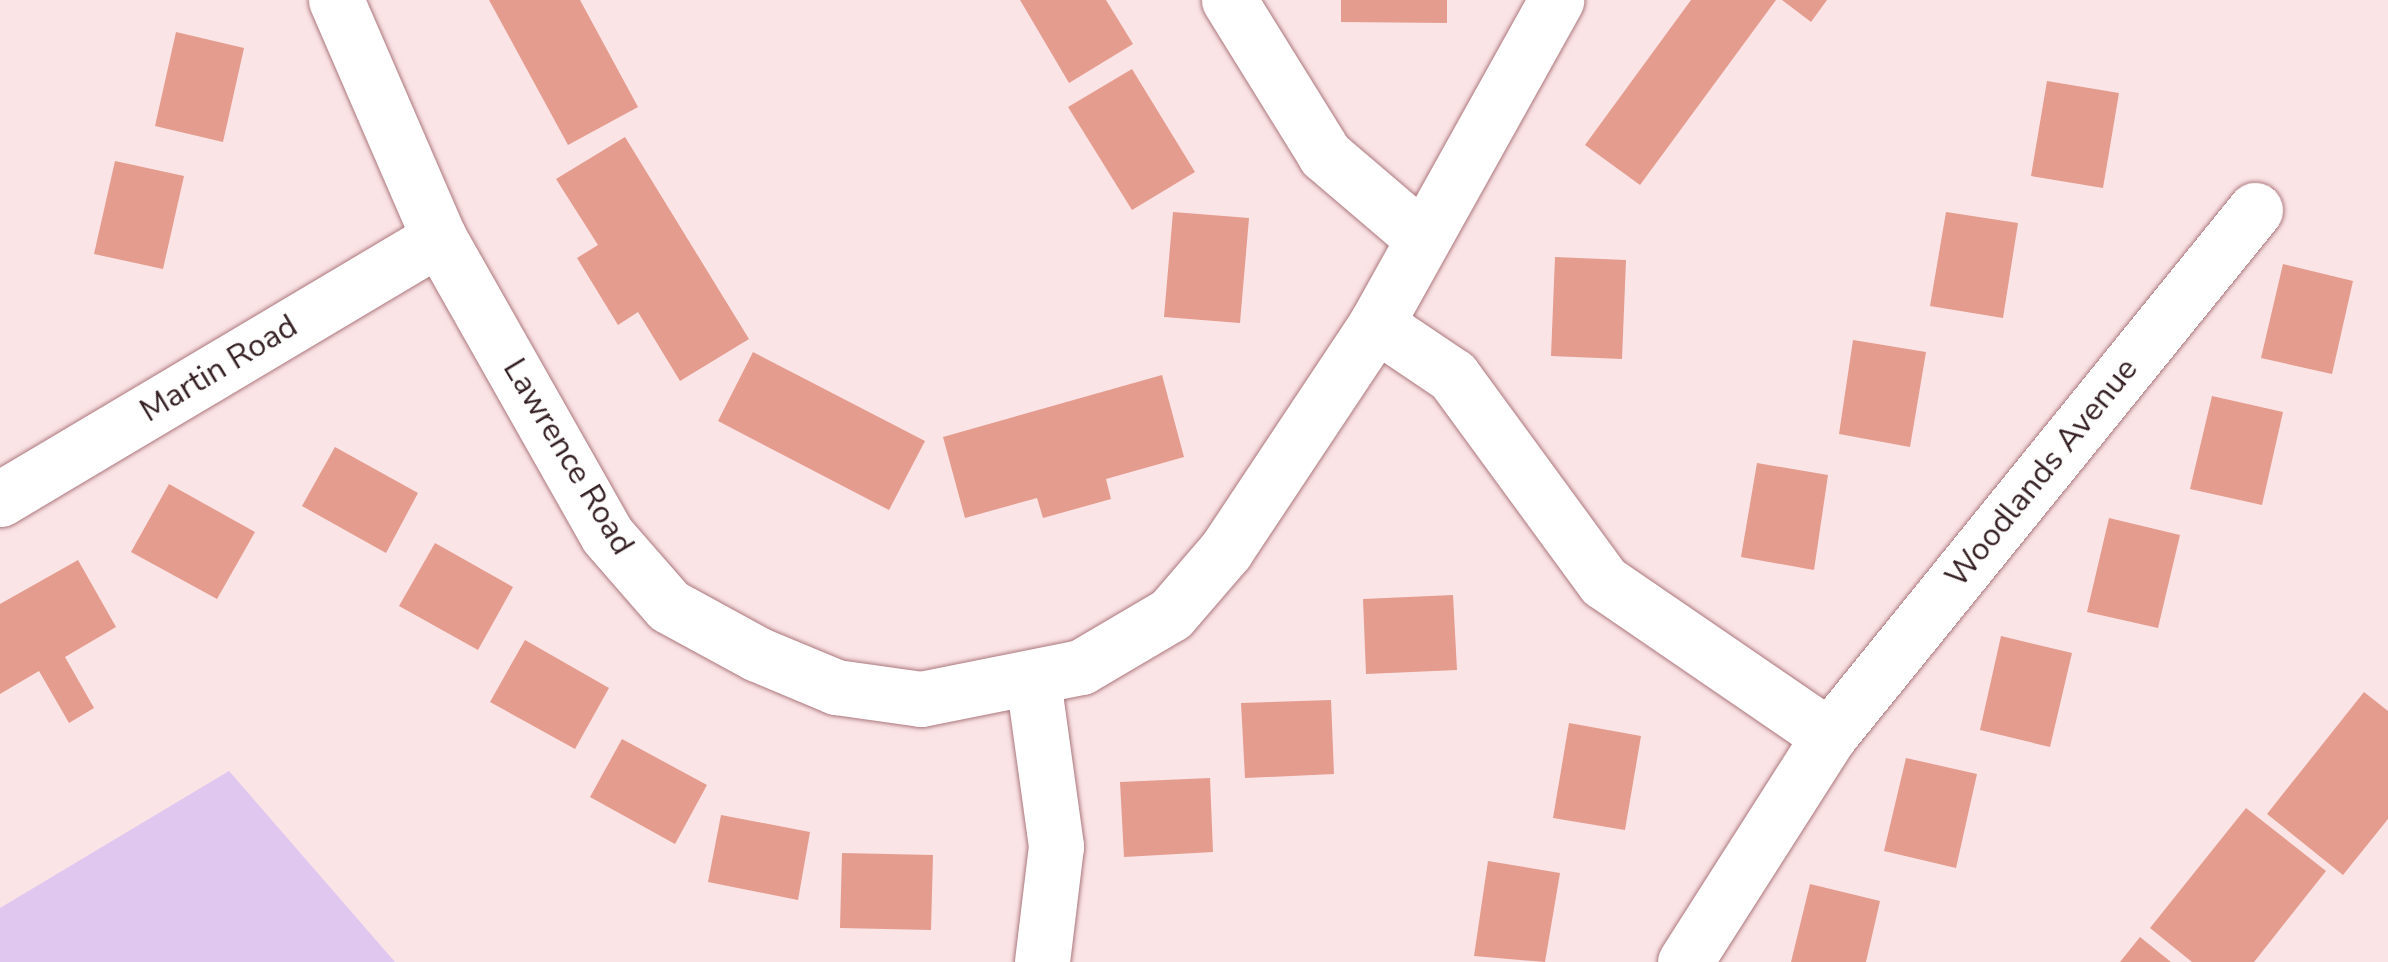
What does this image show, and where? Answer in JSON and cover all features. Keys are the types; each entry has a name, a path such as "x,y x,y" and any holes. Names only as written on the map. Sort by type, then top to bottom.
{"street":[{"name":"Lawrence Road","path":"336,0 438,238 607,534 669,606 836,687 920,700 1081,668 1172,614 1226,550 1376,324 1556,0"},
{"path":"1229,0 1325,155 1421,238"},
{"name":"Woodlands Avenue","path":"1684,962 1829,736 2255,210"},
{"name":"Martin Road","path":"0,499 438,238"},
{"path":"1376,324 1454,376 1604,582 1829,736"},
{"path":"1034,680 1056,846 1042,962"}],"shaded area":[{"path":"229,771 395,962 0,962 0,908"}],"building":[{"path":"489,0 580,0 638,107 568,145"},
{"path":"1020,0 1106,0 1133,44 1069,83"},
{"path":"1341,0 1447,0 1447,23 1341,22"},
{"path":"1691,0 1776,0 1640,185 1585,145"},
{"path":"1782,0 1827,0 1811,22"},
{"path":"176,32 244,48 223,142 155,126"},
{"path":"1132,69 1195,172 1132,210 1068,107"},
{"path":"2047,81 2119,93 2103,188 2031,176"},
{"path":"625,137 749,339 680,381 638,312 618,325 577,258 598,245 556,179"},
{"path":"115,161 184,176 163,269 94,254"},
{"path":"1173,212 1249,218 1240,323 1164,317"},
{"path":"1946,212 2018,223 2003,318 1930,306"},
{"path":"1555,257 1626,260 1622,359 1551,356"},
{"path":"2283,264 2353,281 2332,374 2261,358"},
{"path":"1853,340 1926,352 1910,447 1839,434"},
{"path":"753,352 925,441 889,510 718,421"},
{"path":"1162,375 1184,457 1106,479 1111,499 1043,518 1037,498 965,518 943,437"},
{"path":"2212,396 2283,412 2262,505 2190,489"},
{"path":"335,447 418,493 386,553 302,506"},
{"path":"1757,463 1828,475 1814,570 1741,557"},
{"path":"169,484 255,532 217,599 131,552"},
{"path":"2109,518 2180,535 2158,628 2087,612"},
{"path":"435,543 513,587 478,650 399,606"},
{"path":"78,560 116,627 65,657 94,708 69,723 39,671 0,694 0,604"},
{"path":"1453,595 1457,670 1366,674 1363,599"},
{"path":"2001,636 2072,653 2050,747 1980,730"},
{"path":"525,640 609,688 575,749 490,702"},
{"path":"2364,692 2388,711 2388,819 2343,875 2267,814"},
{"path":"1331,700 1334,774 1245,778 1241,703"},
{"path":"1569,723 1641,736 1625,830 1553,818"},
{"path":"622,739 707,785 675,844 590,797"},
{"path":"1906,758 1977,774 1956,868 1884,851"},
{"path":"1210,778 1213,852 1124,857 1120,782"},
{"path":"2246,808 2326,871 2254,962 2192,962 2150,928"},
{"path":"721,815 810,832 798,900 708,882"},
{"path":"842,853 933,855 931,930 840,928"},
{"path":"1488,861 1560,873 1545,962 1474,956"},
{"path":"1810,884 1880,901 1866,962 1791,962"},
{"path":"2140,937 2171,962 2120,962"}]}
